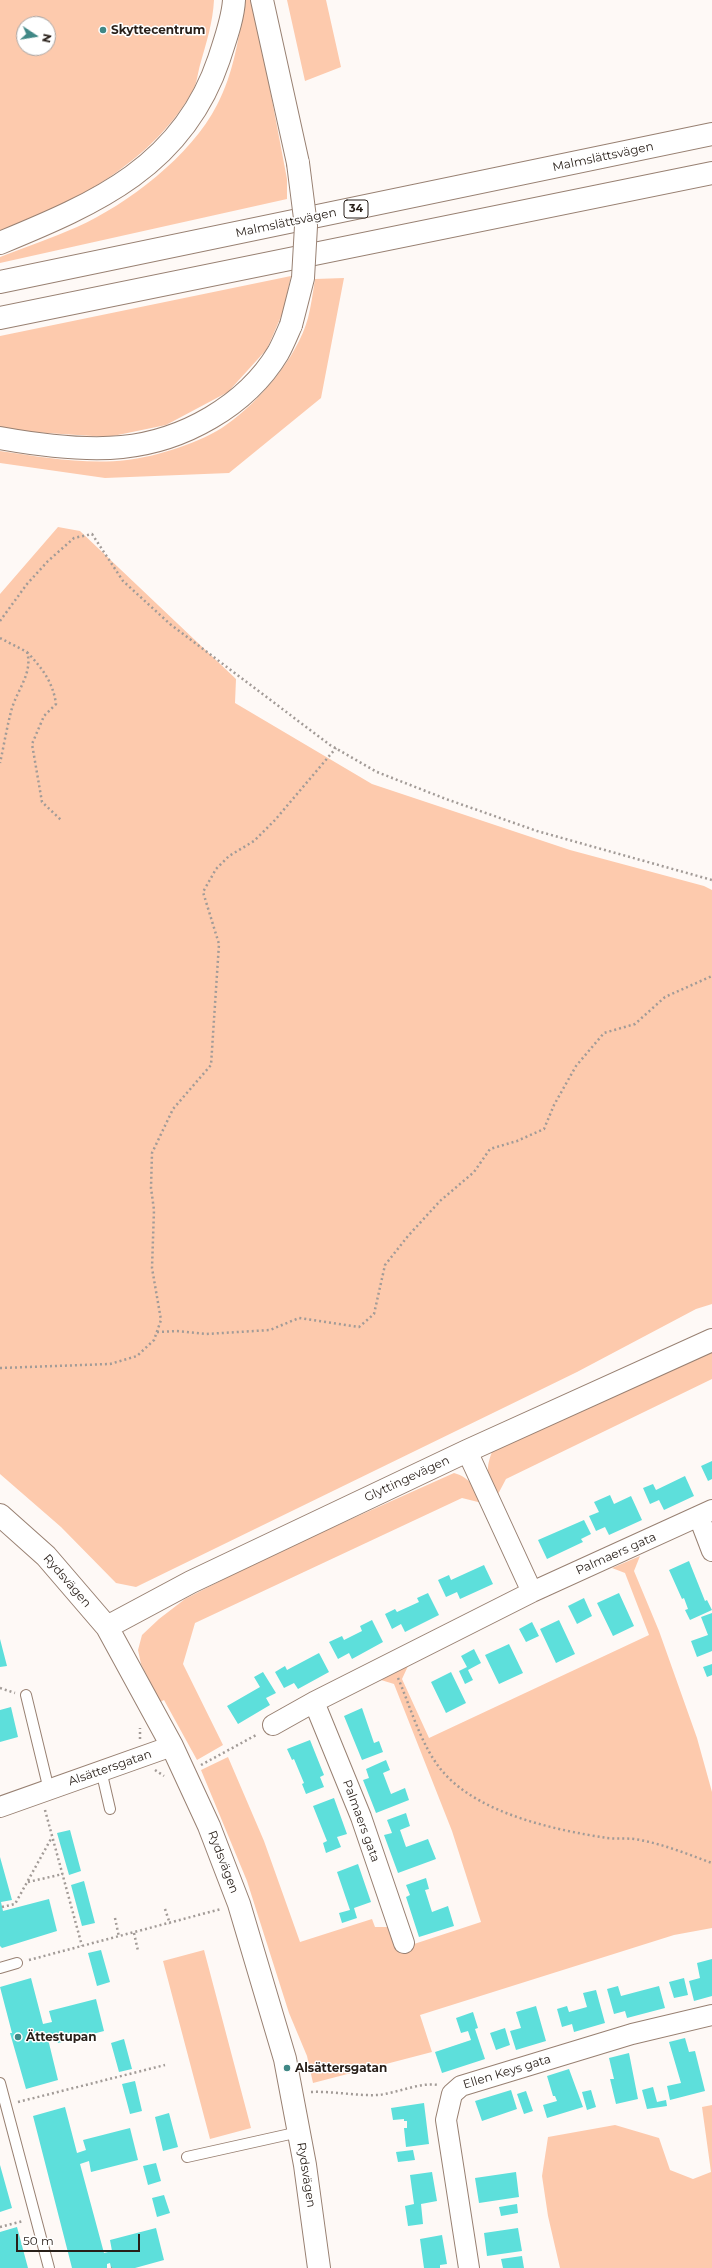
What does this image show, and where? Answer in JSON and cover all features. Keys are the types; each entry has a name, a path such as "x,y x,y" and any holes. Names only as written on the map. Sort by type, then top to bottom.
{"main road":[{"path":"0,243 66,216 110,192 145,168 175,139 197,108 212,77 225,41 234,0"},
{"path":"0,438 71,447 122,447 165,438 209,420 238,398 260,376 278,352 291,325 303,278 306,226 298,163 262,0"},
{"name":"Malmslättsvägen","path":"0,282 712,134"},
{"path":"0,318 712,173"},
{"name":"Glyttingevägen","path":"107,1627 190,1582 467,1451 712,1340"},
{"name":"Rydsvägen","path":"0,1515 46,1556 107,1627 172,1746 209,1826 239,1904 285,2059 299,2132 320,2268"}],"street":[{"path":"467,1451 532,1592"},
{"name":"Palmaers gata","path":"273,1725 314,1702 532,1592 706,1514 712,1551"},
{"name":"Palmaers gata","path":"314,1702 361,1817 404,1943"},
{"name":"Alsättersgatan","path":"0,1807 172,1746"},
{"name":"Ellen Keys gata","path":"469,2268 446,2120 452,2094 461,2086 468,2083 632,2034 712,2015"}],"lane":[{"path":"26,1695 45,1791"},
{"path":"101,1770 110,1809"},
{"path":"0,1968 17,1964"},
{"path":"0,2083 49,2268"},
{"path":"187,2157 299,2132"}],"path":[{"path":"0,621 27,584 48,560 74,538 92,534 123,581 165,620 336,748 377,772 446,799 538,830 706,877 712,880"},
{"path":"0,638 27,652 42,668 54,689 56,704 44,716 32,744 42,802 62,820"},
{"path":"0,763 12,707 24,681 29,660 27,652"},
{"path":"0,1368 110,1364 137,1356 154,1340 161,1320 152,1268 154,1210 151,1188 152,1153 173,1109 210,1065 220,944 203,892 216,869 229,856 254,841 275,820 336,748"},
{"path":"157,1332 177,1331 206,1334 270,1330 299,1318 359,1327 374,1314 385,1265 408,1236 440,1201 474,1172 490,1149 517,1141 544,1129 554,1105 576,1066 604,1033 635,1024 665,997 712,976"},
{"path":"392,1663 431,1756 443,1773 458,1788 478,1800 509,1814 586,1834 660,1845 712,1863"},
{"path":"45,1791 52,1837 82,1946"},
{"path":"2,1907 15,1904 52,1837"},
{"path":"27,1882 63,1874"},
{"path":"17,1964 170,1924 239,1904"},
{"path":"166,1909 170,1924"},
{"path":"115,1918 119,1937"},
{"path":"134,1933 138,1951"},
{"path":"6,2105 165,2065"},
{"path":"311,2092 380,2095 430,2084 444,2086 452,2094"},
{"path":"0,2227 36,2218"}],"shaded area":[{"path":"0,0 214,0 211,25 195,86 178,114 158,137 135,158 110,176 84,193 28,220 0,231"},
{"path":"245,0 253,0 287,179 287,199 0,263 0,257 58,235 97,217 137,192 175,160 206,124 223,93 232,67"},
{"path":"287,0 326,0 341,67 305,81"},
{"path":"291,276 283,312 267,349 228,392 166,425 108,437 31,432 0,427 0,336"},
{"path":"344,278 321,398 229,473 105,478 0,463 0,451 80,461 96,462 127,460 165,452 205,437 226,425 239,415 264,392 286,363 303,333 308,318 315,279"},
{"path":"58,527 80,531 236,679 235,703 372,784 570,850 704,886 712,890 712,1304 696,1309 577,1372 136,1587 116,1583 61,1527 0,1474 0,594"},
{"path":"712,1352 712,1379 506,1479 497,1496 488,1475 488,1465 492,1452"},
{"path":"454,1473 465,1478 472,1484 482,1503 462,1498 195,1623 183,1664 223,1745 197,1760 164,1700 160,1702 141,1664 138,1650 142,1635 159,1619 185,1599 271,1555"},
{"path":"640,1556 634,1571 659,1631 697,1738 712,1792 712,1928 674,1935 420,2015 432,2052 313,2083 307,2056 289,2013 247,1881 201,1770 228,1757 264,1841 300,1942 372,1919 375,1927 392,1927 411,1945 481,1922 452,1831 394,1684 381,1680 408,1666 402,1679 429,1738 649,1635 625,1573 612,1568"},
{"path":"204,1950 251,2128 210,2139 163,1961"},
{"path":"712,2105 712,2268 560,2268 548,2216 542,2176 548,2137 615,2125 659,2138 670,2170 693,2179 711,2172 702,2107"}],"building":[{"path":"712,1461 712,1479 708,1481 701,1466"},
{"path":"685,1476 694,1496 664,1510 659,1500 650,1504 643,1488 653,1484 656,1490"},
{"path":"610,1495 614,1504 631,1496 642,1520 609,1535 605,1527 596,1531 589,1516 599,1512 594,1502"},
{"path":"584,1520 591,1534 581,1539 583,1542 547,1559 538,1540"},
{"path":"689,1561 705,1601 707,1600 712,1610 690,1620 685,1610 688,1609 684,1598 682,1599 669,1570"},
{"path":"484,1565 493,1584 460,1599 457,1592 446,1597 438,1580 449,1575 451,1580"},
{"path":"428,1593 439,1615 405,1632 401,1624 392,1629 385,1614 395,1609 397,1612 419,1602 417,1598"},
{"path":"619,1593 634,1626 613,1636 597,1603"},
{"path":"584,1598 592,1616 577,1624 568,1606"},
{"path":"712,1613 712,1651 697,1657 691,1641 708,1635 701,1617"},
{"path":"372,1620 383,1642 352,1659 349,1653 338,1659 329,1642 342,1636 344,1640 362,1631 360,1626"},
{"path":"559,1620 575,1654 556,1663 540,1629"},
{"path":"532,1622 539,1636 526,1642 519,1629"},
{"path":"0,1639 7,1666 0,1667"},
{"path":"509,1644 523,1673 499,1684 485,1655"},
{"path":"474,1649 481,1663 468,1670 473,1680 465,1684 459,1671 467,1667 461,1656"},
{"path":"319,1653 329,1672 298,1689 294,1683 284,1688 275,1672 285,1666 287,1670"},
{"path":"712,1664 712,1675 707,1677 703,1667"},
{"path":"263,1672 276,1693 266,1698 270,1705 238,1724 227,1706 260,1687 254,1677"},
{"path":"451,1672 466,1703 446,1713 431,1682"},
{"path":"11,1707 18,1737 0,1742 0,1710"},
{"path":"362,1708 374,1743 379,1741 383,1752 362,1760 344,1716"},
{"path":"310,1740 324,1775 320,1777 324,1787 306,1794 302,1784 304,1783 294,1759 292,1760 287,1749"},
{"path":"386,1760 390,1770 383,1773 391,1794 405,1788 409,1800 376,1813 363,1780 369,1778 366,1769"},
{"path":"334,1798 347,1834 337,1837 341,1847 326,1853 323,1843 327,1841 313,1806"},
{"path":"406,1813 410,1826 400,1830 406,1847 428,1839 436,1859 398,1873 384,1835 392,1833 387,1820"},
{"path":"70,1830 81,1871 69,1875 57,1833"},
{"path":"0,1857 12,1900 1,1902 3,1911 49,1899 57,1931 2,1948 0,1946"},
{"path":"358,1864 371,1902 354,1908 357,1918 342,1923 339,1913 350,1910 337,1872"},
{"path":"426,1878 429,1889 425,1890 432,1912 448,1906 454,1926 419,1937 406,1897 410,1895 406,1885"},
{"path":"84,1881 95,1923 82,1926 71,1885"},
{"path":"101,1950 110,1982 97,1986 88,1953"},
{"path":"712,1959 712,1996 694,2001 689,1981 700,1978 697,1963"},
{"path":"31,1978 43,2024 52,2022 49,2011 96,1999 104,2031 58,2043 56,2037 51,2038 50,2034 47,2035 58,2080 26,2089 10,2033 12,2033 0,1987"},
{"path":"684,1978 688,1995 674,1998 669,1982"},
{"path":"618,1986 621,1996 659,1986 665,2008 627,2018 625,2011 614,2014 607,1989"},
{"path":"596,1990 605,2023 574,2032 572,2024 562,2027 557,2009 567,2006 569,2012 587,2007 583,1993"},
{"path":"536,2006 546,2041 516,2050 510,2031 521,2028 516,2012"},
{"path":"473,2012 478,2028 475,2029 485,2059 442,2073 435,2052 471,2040 468,2031 461,2033 456,2018"},
{"path":"505,2028 510,2045 496,2050 490,2033"},
{"path":"685,2038 689,2052 695,2051 705,2091 670,2100 667,2086 681,2083 669,2042"},
{"path":"124,2039 132,2069 119,2072 111,2043"},
{"path":"629,2053 638,2099 616,2104 610,2079 614,2079 609,2058"},
{"path":"569,2069 583,2107 547,2118 543,2105 557,2101 555,2096 553,2096 547,2076"},
{"path":"135,2081 142,2111 130,2114 122,2084"},
{"path":"653,2087 657,2102 666,2100 667,2106 647,2109 642,2090"},
{"path":"511,2090 517,2109 482,2121 475,2101"},
{"path":"591,2090 596,2107 587,2110 582,2092"},
{"path":"526,2091 533,2111 524,2114 517,2094"},
{"path":"424,2103 429,2144 406,2147 404,2128 407,2128 407,2121 404,2121 404,2119 393,2120 391,2108"},
{"path":"65,2107 77,2153 86,2150 83,2140 130,2128 138,2160 91,2172 89,2161 80,2164 104,2253 112,2251 110,2240 156,2228 164,2260 135,2268 111,2268 110,2263 107,2264 107,2268 72,2268 33,2116"},
{"path":"169,2113 178,2147 163,2151 155,2117"},
{"path":"413,2150 415,2160 398,2162 396,2152"},
{"path":"156,2163 161,2181 148,2185 143,2166"},
{"path":"0,2165 12,2208 0,2212"},
{"path":"432,2172 437,2201 421,2204 423,2224 408,2226 405,2206 414,2204 410,2175"},
{"path":"516,2172 519,2197 479,2203 475,2178"},
{"path":"164,2195 170,2213 157,2217 152,2198"},
{"path":"517,2204 518,2213 501,2216 499,2207"},
{"path":"17,2227 28,2268 0,2268 0,2232"},
{"path":"518,2228 522,2251 487,2256 484,2233"},
{"path":"442,2235 447,2264 440,2265 440,2268 424,2268 420,2239"},
{"path":"522,2256 524,2268 503,2268 501,2259"}],"place":[{"name":"Skyttecentrum","path":"103,30"},
{"name":"Ättestupan","path":"18,2037"},
{"name":"Alsättersgatan","path":"287,2068"}]}
